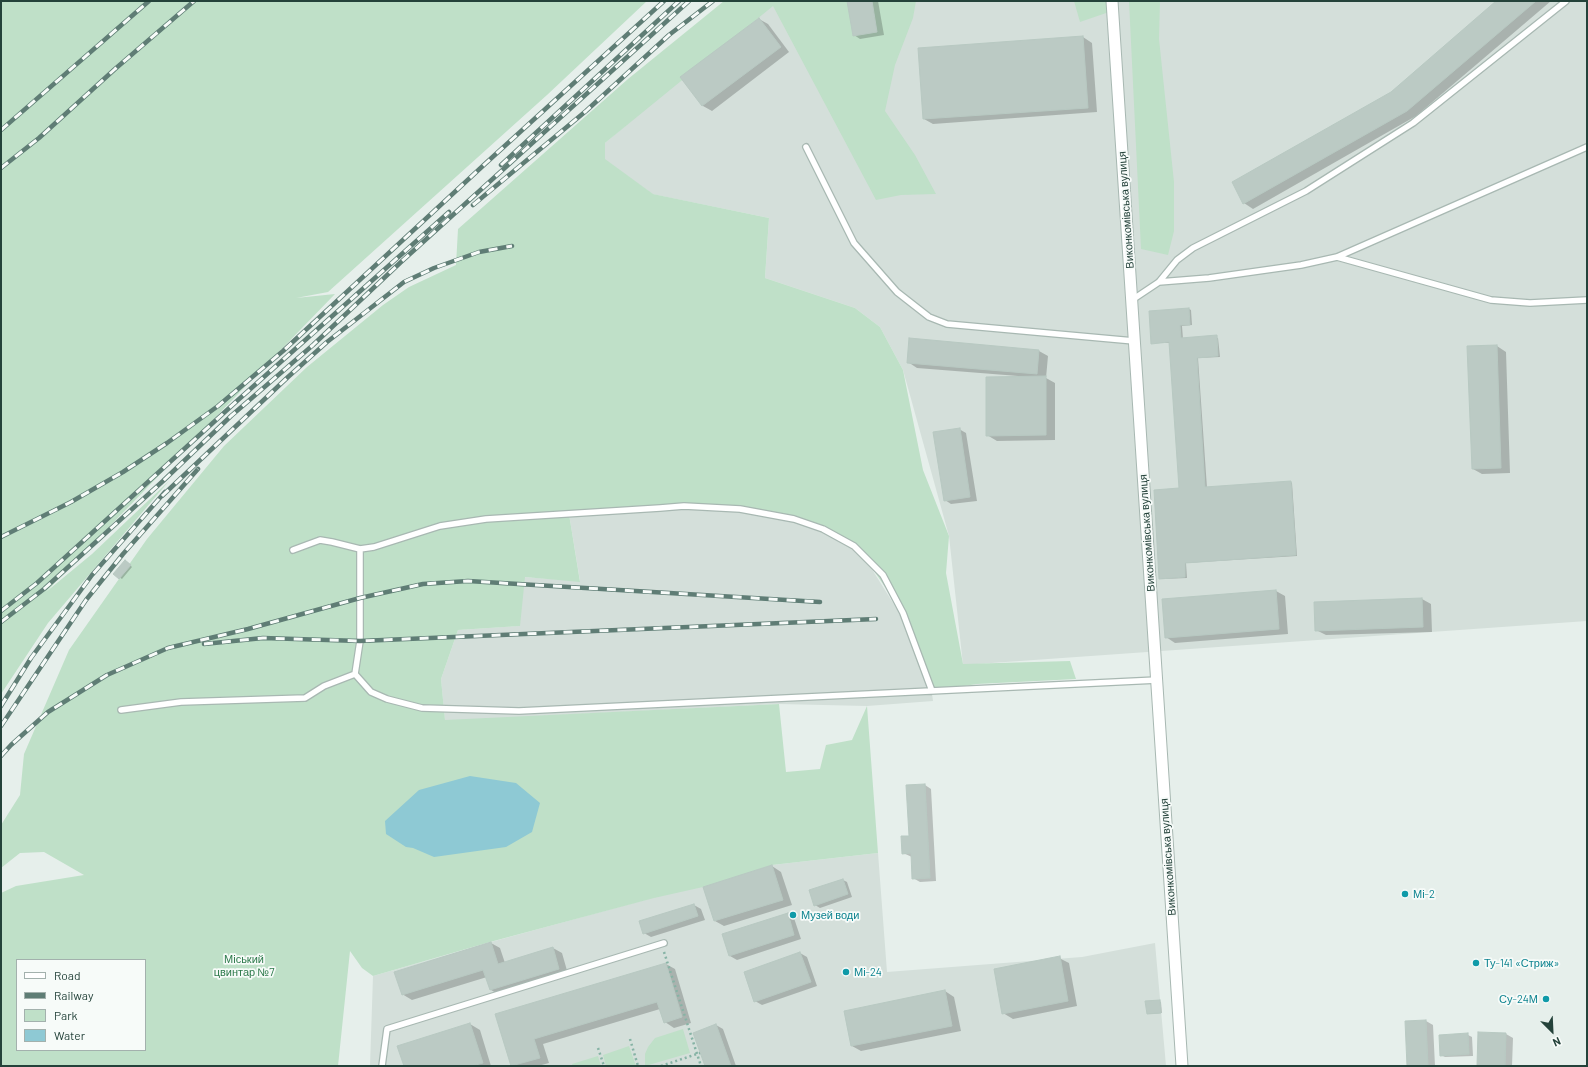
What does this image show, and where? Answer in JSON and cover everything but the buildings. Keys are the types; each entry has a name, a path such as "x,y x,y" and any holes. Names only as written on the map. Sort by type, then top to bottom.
{"street":[{"name":"Виконкомівська вулиця","path":"1112,1 1182,1066"}],"lane":[{"path":"1132,300 1159,282 1177,260 1193,248 1306,191 1413,123 1566,1"},
{"path":"806,147 854,243 897,292 929,317 947,324 1134,341"},
{"path":"1159,282 1209,278 1301,266 1337,257 1587,147"},
{"path":"1337,257 1491,300 1530,303 1587,300"},
{"path":"292,550 320,540 360,549 374,547 440,526 486,519 684,506 740,509 794,519 823,529 854,546 883,575 903,613 932,691"},
{"path":"355,674 360,641 360,549"},
{"path":"355,674 371,692 387,699 422,708 519,712 1157,680"},
{"path":"121,710 181,702 305,698 324,686 355,674"},
{"path":"382,1066 387,1029 663,944"}],"path":[{"path":"663,944 699,1054 701,1066"},
{"path":"630,1039 638,1066"},
{"path":"598,1048 604,1066"},
{"path":"661,1066 699,1054"}],"shaded area":[{"path":"769,1 1587,1 1587,621 963,665 949,536 903,370 880,327 855,308 765,278 769,218 652,194 605,160 605,143"},
{"path":"702,507 766,514 823,529 863,555 900,614 931,686 933,701 867,706 779,704 445,721 441,679 458,630 519,626 524,577 580,581 569,514"},
{"path":"878,853 887,972 1082,957 1155,943 1166,1066 370,1066 373,976 772,865"}],"green space":[{"path":"1,1 647,1 547,95 328,292 296,298 335,294 46,592 92,554 169,481 48,623 1,694"},
{"name":"Міський цвинтар №7","path":"724,1 916,1 913,18 895,65 885,111 915,155 936,194 901,195 876,200 773,6 605,143 605,159 653,194 769,218 765,278 855,308 880,327 903,370 923,470 949,536 946,573 963,664 1070,661 1076,679 977,684 932,691 903,613 863,555 829,533 766,514 702,507 569,514 580,582 525,577 520,626 458,630 441,679 445,720 779,704 786,772 820,769 826,745 852,740 867,706 878,853 772,865 703,887 654,898 490,942 373,976 362,968 350,951 338,1066 1,1066 1,893 16,886 84,875 44,852 20,853 1,868 1,825 20,795 24,754 69,650 147,539 224,446 307,367 383,305 409,287 456,265 458,229 628,79"},
{"path":"1074,1 1112,1 1112,11 1080,22"},
{"path":"1129,1 1160,1 1159,39 1174,182 1174,231 1168,255 1141,249"},
{"path":"683,1029 690,1053 645,1066 645,1054 655,1038"},
{"path":"629,1046 636,1066 606,1066 603,1055"},
{"path":"598,1056 601,1066 573,1066 572,1064"}],"water":[{"path":"470,776 516,783 540,803 532,832 506,847 434,857 413,848 406,847 386,834 385,821 419,790"}],"railway":[{"path":"1,130 149,1"},
{"path":"1,168 39,138 115,69 194,1"},
{"path":"1,537 71,502 123,472 167,443 218,406 283,351 664,1"},
{"path":"501,165 679,1"},
{"path":"1,622 44,589 163,481 231,416 313,345 401,262 689,1"},
{"path":"473,205 586,111 669,35 713,1"},
{"path":"1,611 37,583 238,400 449,212"},
{"path":"162,496 327,342 404,282 434,268 479,252 512,246"},
{"path":"1,726 86,600 123,554 198,469"},
{"path":"1,706 31,658 92,575 165,492"},
{"path":"1,756 48,712 107,675 168,648 248,629 360,598 423,584 468,581 820,602"},
{"path":"204,644 263,638 360,641 876,619"}],"place":[{"name":"Мі-2","path":"1405,894"},
{"name":"Музей води","path":"793,915"},
{"name":"Ту-141 «Стриж»","path":"1476,963"},
{"name":"Мі-24","path":"846,972"},
{"name":"Су-24М","path":"1546,999"}]}
